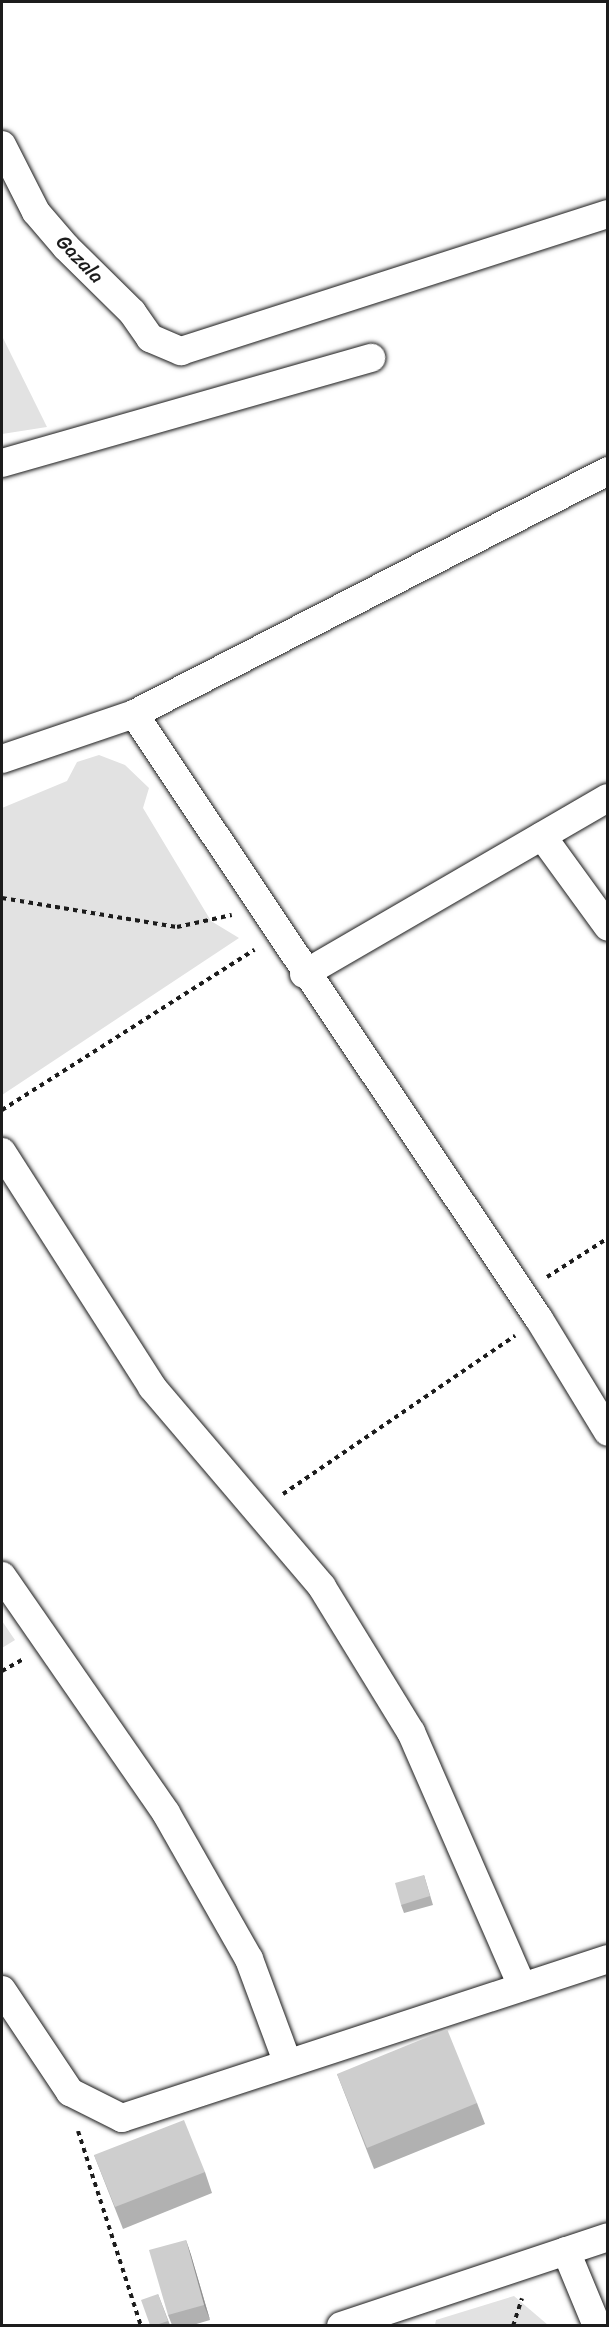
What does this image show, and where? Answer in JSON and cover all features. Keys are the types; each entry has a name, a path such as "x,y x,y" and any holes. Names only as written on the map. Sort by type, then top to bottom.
{"street":[{"name":"Gazala","path":"2,145 36,213 66,247 132,312 150,338 181,351 608,214"},
{"path":"2,463 371,358"},
{"path":"2,759 134,714 608,471"},
{"path":"134,714 304,974 539,1319 608,1432"},
{"path":"304,974 608,798"},
{"path":"542,836 608,927"},
{"path":"2,1152 152,1387 322,1587 411,1732 522,1986"},
{"path":"2,1576 166,1813 249,1959 287,2061"},
{"path":"2,1990 70,2092 122,2118 287,2061 608,1959"},
{"path":"341,2325 608,2237"},
{"path":"566,2251 597,2325"}],"path":[{"path":"2,898 177,927 262,909"},
{"path":"2,1110 279,934"},
{"path":"521,1294 608,1238"},
{"path":"258,1511 539,1319"},
{"path":"70,2092 84,2160 141,2325"}],"shaded area":[{"path":"2,336 47,427 2,434"},
{"path":"99,755 125,765 149,788 143,808 211,921 239,938 2,1095 2,808 67,781 77,762"},
{"path":"2,1621 15,1640 2,1648"},
{"path":"514,2296 548,2325 435,2325 436,2320"}],"building":[{"path":"424,1875 430,1896 401,1905 395,1883"},
{"path":"447,2029 477,2103 367,2148 337,2074"},
{"path":"184,2120 205,2172 115,2207 94,2155"},
{"path":"186,2240 204,2305 168,2315 149,2250"},
{"path":"158,2294 168,2321 150,2325 141,2300"}]}
